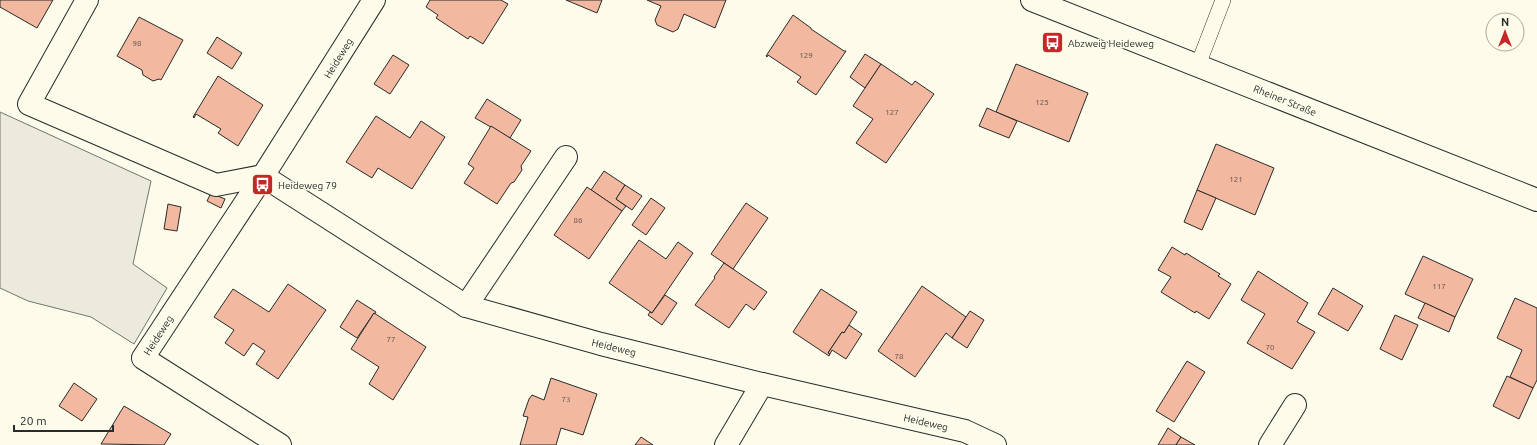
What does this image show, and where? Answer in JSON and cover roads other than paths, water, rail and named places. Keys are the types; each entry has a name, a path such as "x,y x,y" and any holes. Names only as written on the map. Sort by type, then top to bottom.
{"street":[{"path":"87,0 28,104 216,185 263,176"},
{"name":"Heideweg","path":"280,445 143,358 263,176 374,0"},
{"name":"Rheiner Straße","path":"1032,0 1537,200"},
{"path":"466,306 566,157"},
{"name":"Heideweg","path":"263,176 466,306 601,344 762,384 965,431 995,445"},
{"path":"726,445 762,384"},
{"path":"1270,445 1295,405"}],"lane":[{"path":"1198,65 1223,0"}],"place":[{"name":"Abzweig Heideweg","path":"1053,43"},
{"name":"Heideweg 79","path":"263,185"}]}
